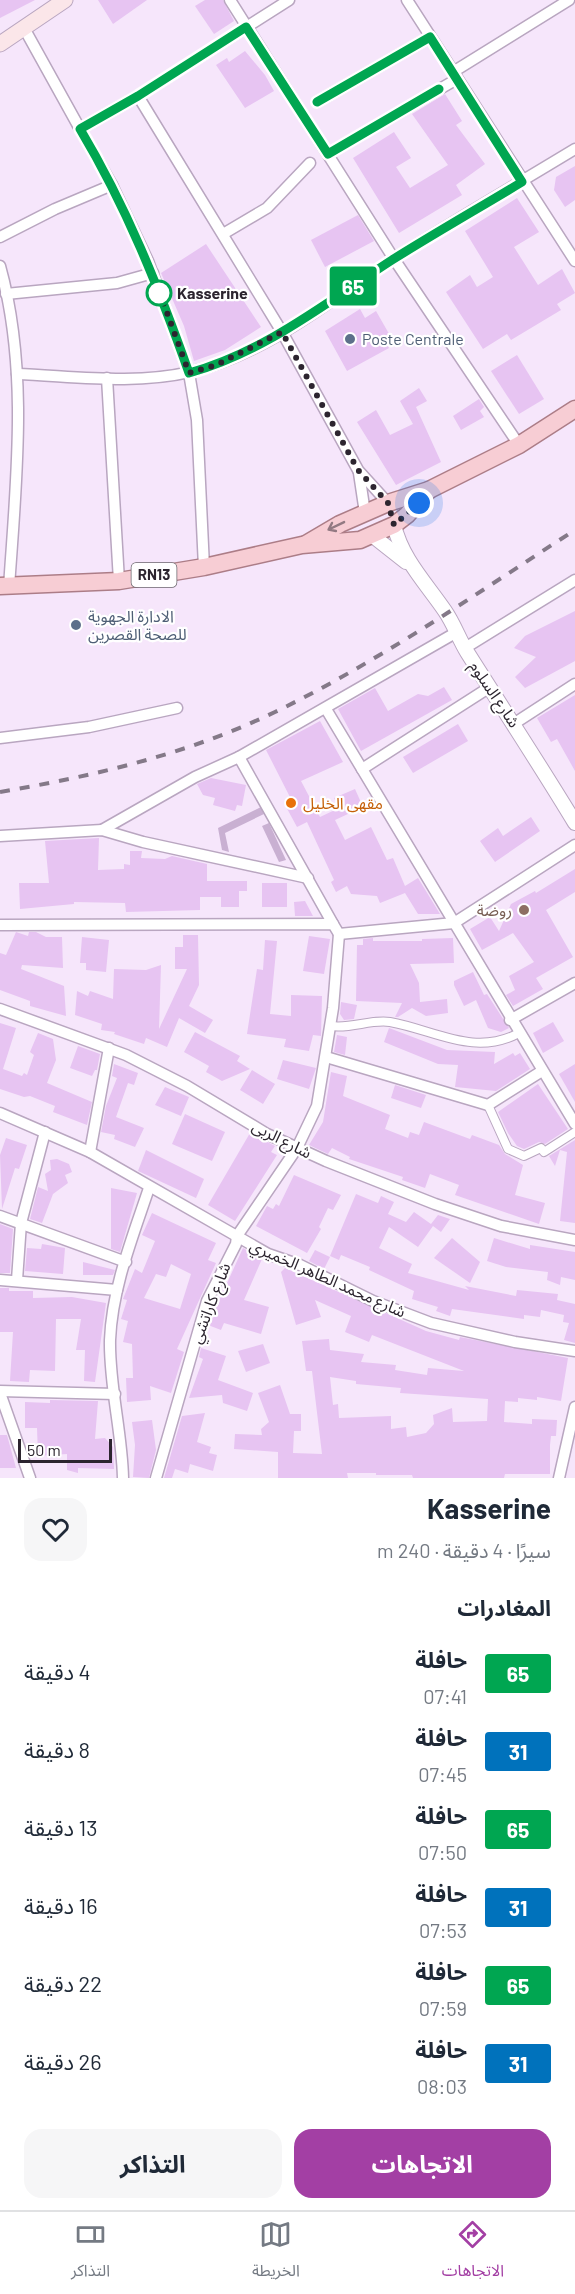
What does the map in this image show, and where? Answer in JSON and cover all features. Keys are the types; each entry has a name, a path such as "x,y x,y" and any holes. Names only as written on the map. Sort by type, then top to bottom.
{"main road":[{"path":"0,44 65,0"},
{"path":"306,544 328,530 388,503 429,490 519,445 575,409"},
{"path":"306,544 346,543 373,536 408,515 429,490"},
{"path":"388,503 394,525"},
{"path":"365,513 373,536"},
{"name":"RN13","path":"5,587 119,581 204,567 306,544"}],"street":[{"path":"230,0 393,259 519,445"},
{"path":"80,129 138,96 289,0"},
{"path":"407,0 522,182 575,261"},
{"path":"328,154 455,75 569,0"},
{"path":"24,28 112,185 153,273 189,373 197,420 204,567"},
{"path":"317,102 430,37"},
{"path":"138,96 282,332 358,470 388,503"},
{"path":"17,374 107,378 165,376 189,373 216,365 282,332 393,259 575,149"},
{"path":"223,234 267,208 310,163"},
{"path":"0,237 55,209 112,185"},
{"path":"0,266 17,374 16,459 5,587"},
{"path":"6,294 117,283 153,273"},
{"path":"107,378 119,581"},
{"path":"358,470 365,513"},
{"name":"شارع السلوم","path":"394,525 399,542 412,567 515,723 575,824"},
{"name":"شارع السلوم","path":"373,536 412,567"},
{"path":"465,648 575,580"},
{"path":"102,830 195,777 239,757 326,709 457,632"},
{"path":"515,723 575,684"},
{"path":"362,769 490,687"},
{"path":"0,738 77,729 177,708"},
{"path":"326,709 510,1020 575,1124"},
{"path":"239,757 336,929"},
{"path":"0,836 102,830 143,842 308,878"},
{"path":"0,925 336,929 454,922 575,845"},
{"name":"شارع كاراتشي","path":"156,1478 207,1301 236,1244 237,1236 297,1148 317,1106 331,1026 336,929"},
{"path":"510,1020 575,983"},
{"name":"شارع الربى","path":"0,1009 109,1048 168,1076 267,1134 435,1204 501,1226 575,1240"},
{"path":"331,1026 362,1026 387,1022 455,1040 476,1043 501,1043 519,1034"},
{"path":"90,1152 109,1048"},
{"path":"326,1057 488,1104 542,1071"},
{"path":"488,1104 508,1149 524,1156 541,1148 544,1152 575,1132"},
{"name":"شارع محمد الطاهر الخميري","path":"0,1113 90,1152 149,1188 268,1254 300,1265 373,1300 432,1323 516,1342 575,1351"},
{"path":"17,1280 21,1223 45,1132"},
{"path":"123,1478 123,1449 110,1340 117,1290 149,1188"},
{"path":"0,1216 126,1262"},
{"path":"0,1280 117,1290"},
{"path":"30,1478 0,1392 115,1394"},
{"path":"559,1478 575,1407"}],"shaded area":[{"path":"261,807 264,814 225,833 229,852 222,850 218,828"},
{"path":"269,823 286,860 279,862 262,826"}],"building":[{"path":"0,0 35,0 0,18"},
{"path":"98,0 147,0 113,24"},
{"path":"205,0 223,0 234,21 214,34 195,6"},
{"path":"245,51 265,75 274,91 245,108 216,65 227,58 229,62"},
{"path":"445,94 462,121 456,125 485,164 456,185 462,195 399,233 353,158 394,132 411,158 396,167 410,188 448,165 412,114"},
{"path":"575,166 575,200 565,207 554,190 556,177"},
{"path":"517,198 539,232 514,247 538,285 562,269 575,293 557,304 561,310 511,340 507,334 483,349 446,292 470,275 477,287 493,277 465,231"},
{"path":"358,215 374,241 325,267 311,240"},
{"path":"206,244 261,327 225,350 194,361 184,326 161,273"},
{"path":"360,309 365,318 376,311 392,339 386,343 389,348 347,371 325,331"},
{"path":"517,355 544,399 519,414 491,371"},
{"path":"419,388 427,401 416,407 441,462 396,485 357,422 376,410 390,435 413,424 400,401"},
{"path":"479,399 484,407 480,411 484,417 461,430 453,416"},
{"path":"575,611 575,661 525,688 515,677 536,657 514,648 525,636"},
{"path":"444,687 452,700 361,751 338,709 375,688 388,711 418,694 428,696"},
{"path":"575,695 575,771 557,739 551,742 537,718"},
{"path":"320,721 343,762 301,781 320,817 339,808 334,798 355,789 363,807 335,820 345,840 371,827 387,860 393,858 405,886 418,878 440,914 418,914 405,893 380,903 377,896 351,894 347,886 336,892 331,882 334,880 307,822 297,827 284,803 291,799 266,750"},
{"path":"458,724 468,741 413,773 403,757"},
{"path":"211,778 246,785 242,806 237,805 235,811 213,805 215,798 203,795 197,784"},
{"path":"531,817 540,831 495,862 480,841 498,828 503,836"},
{"path":"99,838 98,870 124,869 124,864 130,865 130,851 142,851 141,858 165,859 172,856 207,864 207,881 247,881 247,891 239,891 239,907 221,907 221,897 200,897 200,910 126,912 125,903 74,902 74,904 20,909 19,883 49,883 45,841"},
{"path":"575,869 575,892 546,910 573,957 536,978 543,989 513,1006 506,995 515,990 509,976 534,962 513,933 482,950 470,929 490,917 499,931 511,904 535,891 536,893"},
{"path":"262,883 287,883 287,907 262,907"},
{"path":"305,901 313,916 295,916 294,902"},
{"path":"16,932 28,936 29,932 36,932 46,937 62,937 63,968 22,965 21,969 64,986 66,1016 30,1006 30,1001 0,990 0,953 6,955"},
{"path":"183,935 198,935 199,985 189,1006 213,1020 205,1033 179,1018 167,1047 146,1038 144,1044 114,1034 115,1032 101,1030 102,1024 75,1015 77,991 88,996 90,991 113,999 114,969 146,970 161,965 159,1029 187,969 175,969 175,947 183,947"},
{"path":"309,936 330,939 324,974 303,971"},
{"path":"82,937 109,940 106,972 86,970 86,963 80,963"},
{"path":"373,938 373,941 422,941 422,939 453,938 454,963 410,964 419,983 420,1002 447,999 448,1013 426,1016 412,1008 395,1017 402,1003 356,1001 357,945 363,945 363,939"},
{"path":"265,940 277,941 270,1014 291,1016 291,995 322,996 321,1036 313,1035 309,1051 284,1047 286,1039 247,1034 257,969 263,970"},
{"path":"473,972 484,995 487,994 509,1028 501,1032 488,1028 476,1000 464,1006 454,981"},
{"path":"341,1002 357,1005 354,1019 344,1020 340,1014"},
{"path":"553,1022 564,1041 543,1053 533,1033"},
{"path":"0,1023 16,1028 3,1069 22,1076 24,1073 27,1075 34,1055 30,1052 38,1033 53,1039 56,1060 47,1083 92,1102 87,1125 53,1112 55,1106 30,1096 24,1097 0,1089"},
{"path":"389,1028 447,1050 495,1052 494,1064 513,1053 515,1056 520,1053 530,1069 496,1091 455,1087 458,1065 438,1064 384,1042"},
{"path":"195,1032 240,1056 237,1061 250,1069 222,1081 206,1072 209,1066 184,1052"},
{"path":"337,1035 347,1037 345,1055 334,1052"},
{"path":"78,1046 100,1054 97,1070 92,1076 70,1068"},
{"path":"283,1060 316,1068 309,1089 277,1079"},
{"path":"114,1064 138,1073 134,1085 128,1083 116,1117 144,1128 135,1147 114,1139 115,1135 101,1132 106,1106 117,1078 112,1076"},
{"path":"575,1064 575,1102 559,1074"},
{"path":"252,1070 275,1084 263,1104 240,1090"},
{"path":"331,1072 347,1076 343,1096 390,1115 385,1129 408,1138 410,1132 419,1135 424,1122 470,1139 472,1135 499,1145 505,1154 523,1165 515,1195 545,1203 539,1224 455,1195 459,1185 430,1174 425,1188 402,1180 403,1177 349,1159 350,1157 332,1148 328,1154 309,1145 323,1122"},
{"path":"538,1084 568,1129 545,1144 539,1142 524,1149 517,1146 498,1112"},
{"path":"395,1085 426,1095 421,1108 391,1098"},
{"path":"165,1087 189,1097 181,1116 155,1105"},
{"path":"185,1114 225,1132 212,1161 172,1144"},
{"path":"250,1133 275,1146 271,1152 277,1155 235,1221 208,1205"},
{"path":"6,1138 27,1145 19,1169 15,1168 2,1209 0,1155"},
{"path":"575,1140 575,1223 560,1221 567,1152 560,1150 555,1166 549,1156"},
{"path":"146,1150 204,1179 196,1198 138,1171"},
{"path":"57,1159 69,1164 72,1172 65,1175 68,1183 53,1194 42,1223 30,1219 38,1187 48,1191 45,1174 51,1170 50,1160"},
{"path":"294,1175 341,1195 333,1210 328,1208 319,1227 321,1229 307,1253 256,1226 267,1206 273,1209 276,1204 279,1206"},
{"path":"111,1188 137,1193 120,1252 111,1249"},
{"path":"356,1194 378,1203 381,1196 394,1202 388,1214 406,1222 414,1212 431,1224 438,1215 450,1219 441,1232 433,1226 418,1247 389,1227 379,1248 412,1264 408,1273 469,1290 465,1286 516,1296 517,1290 558,1294 557,1300 575,1304 575,1343 564,1340 569,1323 563,1322 564,1315 541,1310 540,1317 524,1315 524,1319 452,1309 450,1316 436,1311 438,1307 412,1299 414,1291 369,1270 370,1267 341,1255 339,1260 330,1256"},
{"path":"152,1213 216,1243 208,1260 216,1263 177,1349 184,1352 171,1393 150,1386 151,1400 127,1402 126,1378 133,1378 132,1344 123,1342 128,1321 121,1319 127,1300 123,1299 135,1269 142,1273 155,1241 142,1235","holes":["171,1264 191,1274 180,1309 144,1298 156,1274 166,1277"]},
{"path":"0,1224 13,1229 10,1273 0,1273"},
{"path":"452,1238 480,1262 470,1283 434,1258"},
{"path":"494,1238 530,1249 530,1245 575,1252 575,1280 561,1277 560,1285 547,1280 548,1272 506,1267 487,1261"},
{"path":"42,1244 65,1248 63,1274 25,1271 27,1248 41,1249"},
{"path":"243,1248 262,1259 244,1300 269,1307 261,1334 224,1323 221,1330 208,1325"},
{"path":"315,1250 330,1257 324,1269 309,1261"},
{"path":"83,1262 115,1270 113,1275 83,1275"},
{"path":"285,1268 426,1331 459,1340 460,1337 568,1358 561,1401 537,1397 537,1400 518,1398 518,1402 505,1401 504,1422 532,1424 532,1419 557,1420 556,1436 551,1436 550,1474 505,1474 504,1478 413,1478 412,1475 347,1473 348,1478 278,1478 278,1452 234,1449 235,1434 262,1435 261,1429 269,1422 258,1393 280,1385 290,1414 301,1414 301,1431 294,1431 293,1453 322,1454 312,1371 306,1371 302,1341 329,1339 330,1350 364,1354 361,1362 396,1365 395,1370 427,1375 428,1368 464,1371 372,1335 369,1342 345,1332 351,1316 315,1300 321,1317 296,1325 281,1272","holes":["330,1377 356,1381 356,1384 401,1388 400,1393 488,1399 487,1421 453,1422 452,1408 433,1415 434,1424 426,1433 407,1437 406,1427 391,1429 391,1416 339,1418 338,1404 333,1405"]},
{"path":"0,1288 9,1288 9,1291 33,1291 33,1298 72,1297 106,1303 95,1382 84,1381 85,1350 76,1350 81,1319 56,1319 55,1371 30,1370 29,1382 10,1381 13,1332 0,1332"},
{"path":"263,1344 270,1363 246,1372 238,1351"},
{"path":"201,1348 226,1356 218,1380 253,1393 247,1411 223,1403 222,1395 189,1398 203,1359 199,1357"},
{"path":"50,1400 98,1401 95,1439 105,1438 113,1447 114,1469 78,1468 78,1473 67,1470 67,1454 38,1456 37,1428 25,1428 25,1402 50,1403"},
{"path":"205,1413 197,1442 211,1447 209,1453 217,1455 213,1471 190,1464 188,1473 175,1469 172,1478 164,1478 182,1416"},
{"path":"152,1420 156,1450 149,1478 133,1477 135,1445 132,1422"},
{"path":"0,1435 7,1435 16,1468 0,1468"}],"railway":[{"path":"0,792 70,779 175,752 275,712 390,649 575,530"}],"bus line":[{"name":"65","path":"317,102 430,37 522,182 393,259 282,332 246,352 216,365 189,373 148,261 112,185 80,129 138,96 246,27 328,154 439,89"}],"place":[{"name":"Kasserine","path":"159,293"},
{"name":"Poste Centrale","path":"350,339"},
{"name":"الادارة الجهوية للصحة القصرين","path":"76,625"},
{"name":"مقهى الخليل","path":"291,803"},
{"name":"روضة","path":"524,910"}],"route":[{"path":"159,293 158,288 189,373 216,365 246,352 282,332 358,470 388,503 393,514 394,525 419,503"}]}
